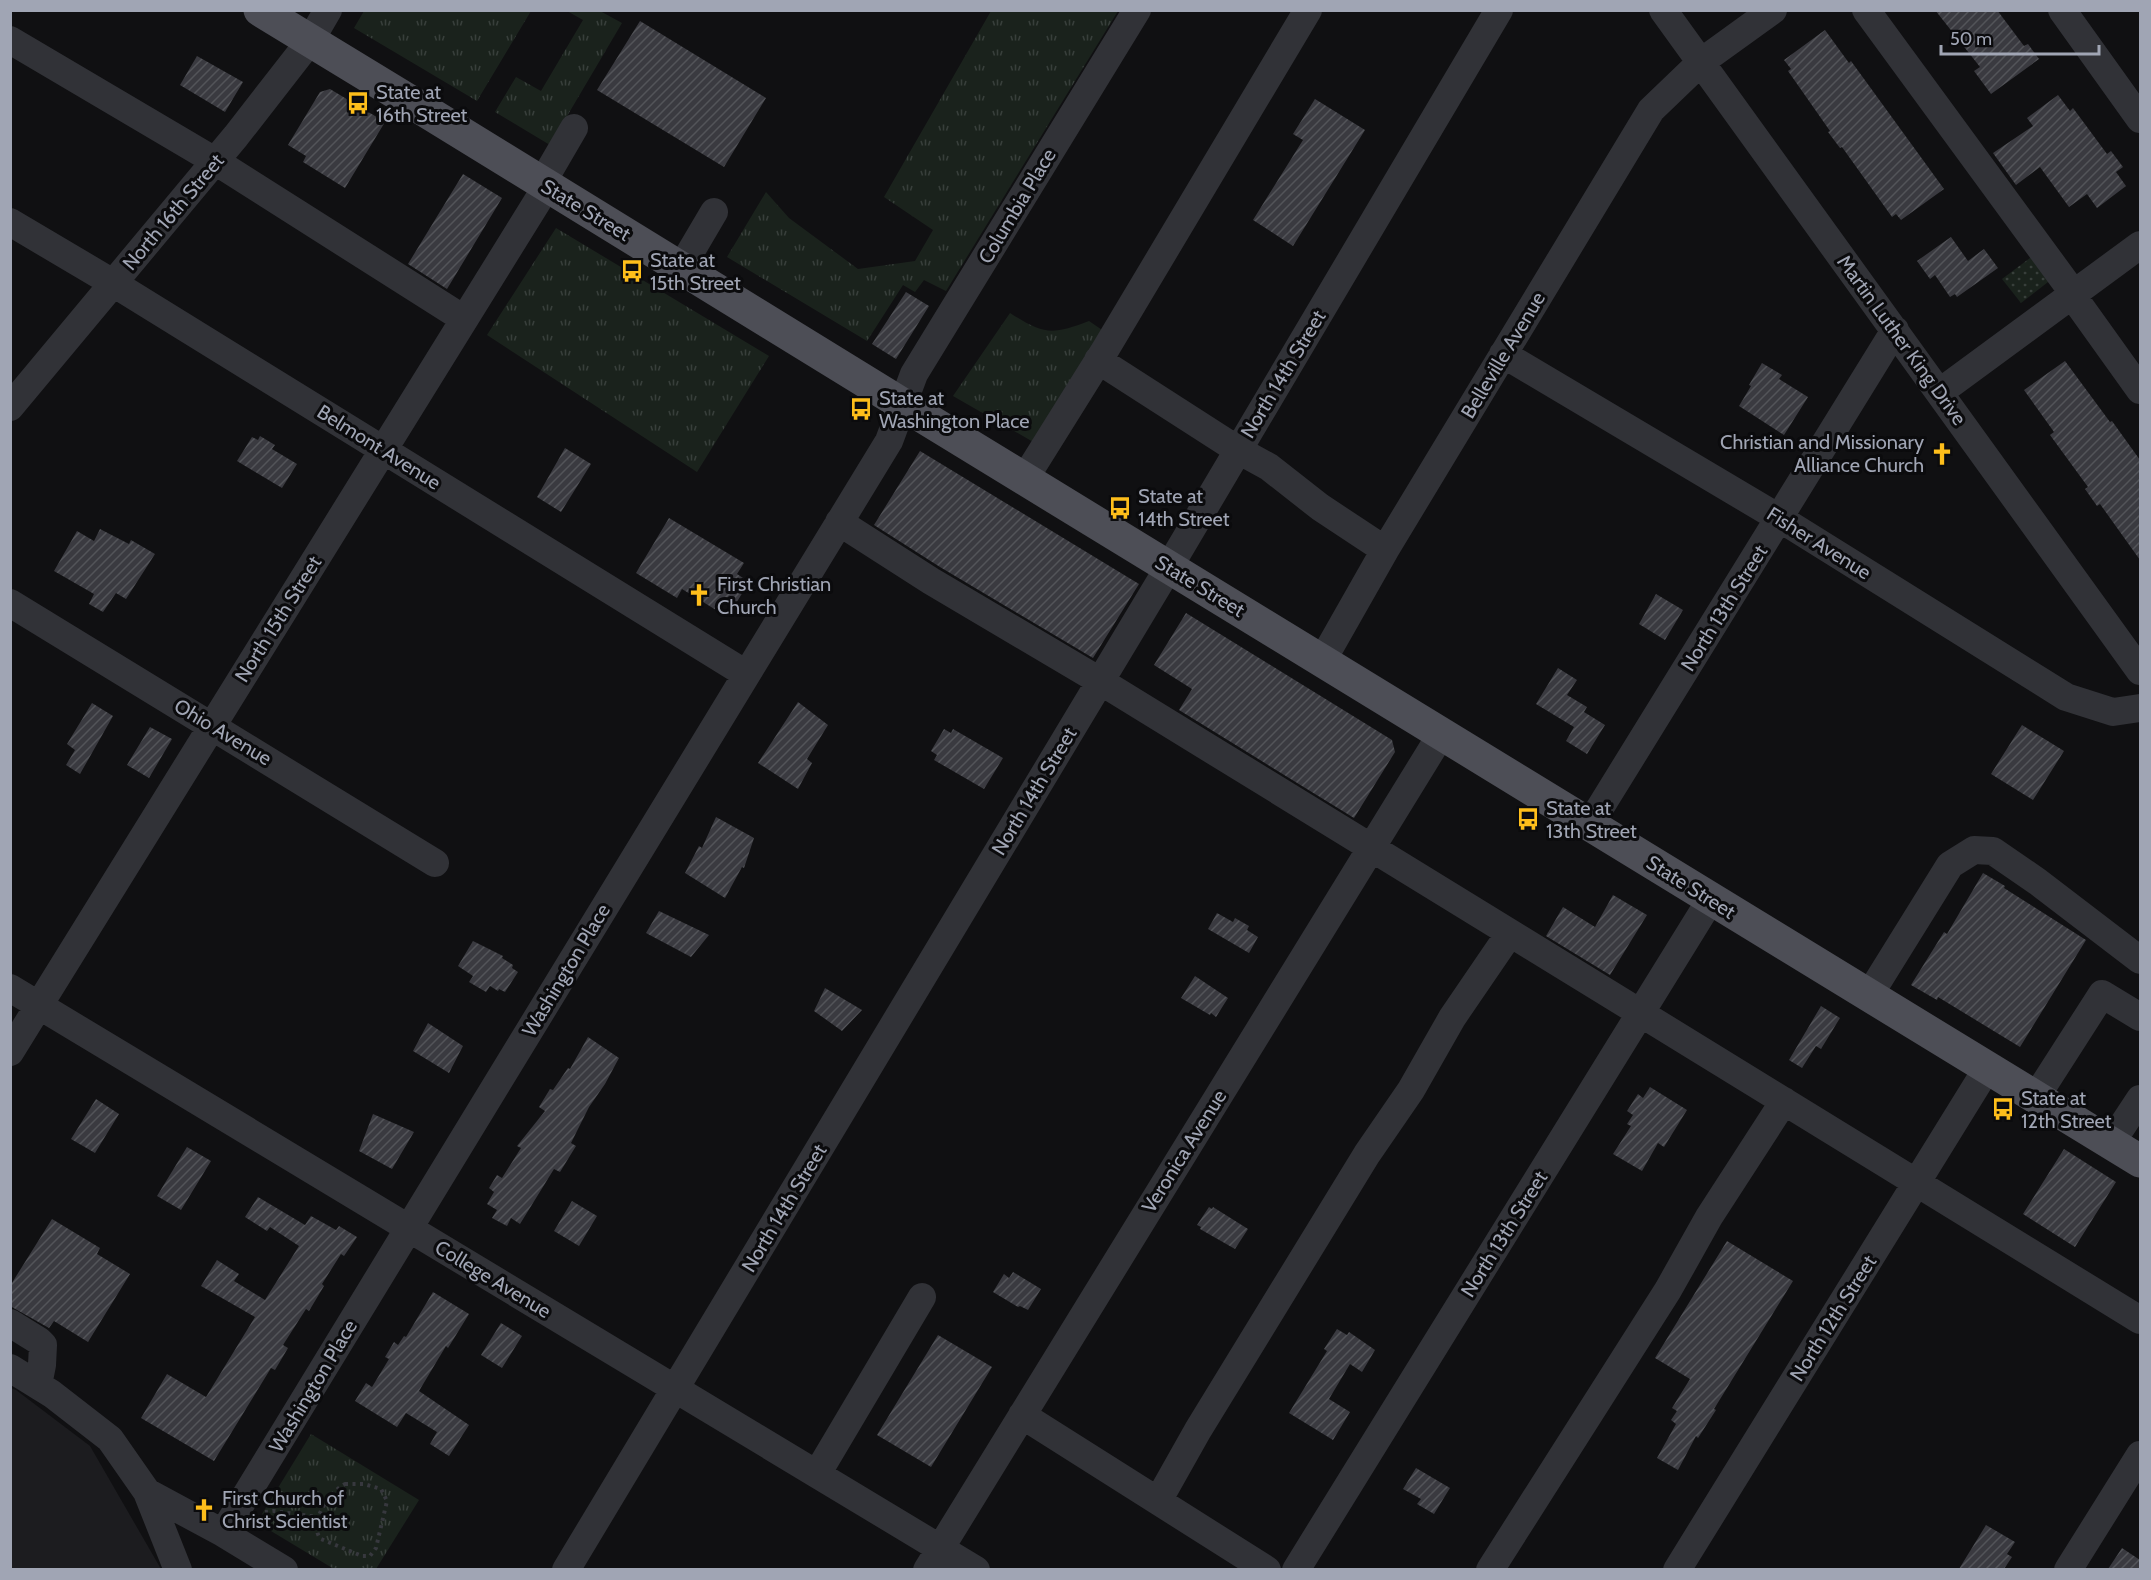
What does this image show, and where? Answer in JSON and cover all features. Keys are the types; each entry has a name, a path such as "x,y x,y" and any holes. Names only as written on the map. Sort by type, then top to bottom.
{"main road":[{"name":"State Street","path":"260,10 1442,733 1868,997 1988,1067 2140,1161"}],"street":[{"name":"North 16th Street","path":"10,408 215,161 310,41 328,10"},
{"name":"Columbia Place","path":"902,404 914,375 1137,10"},
{"path":"1025,478 1308,10"},
{"name":"North 14th Street","path":"566,1569 1169,567 1499,10"},
{"name":"Martin Luther King Drive","path":"1663,10 2140,670"},
{"path":"1701,62 1773,10"},
{"path":"1866,10 2073,294 2140,390"},
{"path":"2062,10 2140,119"},
{"path":"10,40 215,161 464,319"},
{"name":"Belleville Avenue","path":"1322,661 1503,354 1651,110 1701,62"},
{"name":"North 15th Street","path":"10,1052 464,319 544,184 574,128"},
{"path":"681,268 714,212"},
{"name":"Belmont Avenue","path":"10,222 113,283 746,674"},
{"path":"1940,392 2140,245"},
{"name":"North 13th Street","path":"1590,824 1895,330"},
{"name":"Fisher Avenue","path":"1503,354 1779,518 2066,697 2113,712 2140,708"},
{"path":"1098,360 1238,450 1269,467 1320,507 1386,550"},
{"name":"Washington Place","path":"223,1533 889,441 902,404"},
{"path":"839,522 931,581 1100,681 2140,1320"},
{"name":"Ohio Avenue","path":"10,603 435,863"},
{"name":"Veronica Avenue","path":"934,1559 1442,733"},
{"path":"1868,997 1950,865 1974,850 1993,851 2038,882 2140,960"},
{"name":"North 13th Street","path":"1296,1569 1711,899"},
{"path":"1158,1501 1198,1430 1367,1154 1411,1090 1464,999 1510,933"},
{"name":"College Avenue","path":"10,988 817,1474 934,1559 976,1569"},
{"path":"2036,1097 2102,994 2140,1017"},
{"name":"North 12th Street","path":"1677,1569 1988,1067"},
{"path":"2111,1143 2140,1099"},
{"path":"1490,1569 1668,1290 1709,1217 1784,1101"},
{"path":"817,1474 922,1297"},
{"path":"10,1323 39,1341 43,1346 38,1384"},
{"path":"10,1368 38,1384 110,1439 147,1492 178,1569"},
{"path":"1022,1415 1267,1569"},
{"path":"2068,1569 2140,1455"},
{"path":"147,1492 284,1569"}],"path":[{"path":"345,1484 364,1484 381,1489 387,1501 376,1548 370,1556 362,1556 321,1539 316,1534 318,1517 337,1488 345,1484"},
{"path":"265,1512 318,1517"}],"shaded area":[{"path":"11,1388 90,1446 161,1569 11,1569"}],"green space":[{"path":"364,11 531,11 477,101 354,28"},
{"path":"567,11 600,11 622,23 550,145 495,112 516,77 541,91 583,20"},
{"path":"991,11 1118,11 946,291 924,280 915,292 903,285 867,341 727,257 766,192 789,218 858,269 915,261 933,230 884,197"},
{"path":"556,228 769,356 697,472 487,335"},
{"path":"2034,255 2052,279 2021,303 2002,279"},
{"path":"1010,313 1040,329 1066,329 1089,321 1105,332 1035,443 953,396"},
{"path":"311,1434 419,1500 376,1569 334,1569 261,1525 266,1517 262,1514"}],"building":[{"path":"1935,10 1997,10 2024,46 2028,44 2039,59 1991,94 1974,71 1980,67"},
{"path":"640,21 766,98 724,167 597,90"},
{"path":"1825,30 1849,63 1851,61 1944,189 1901,220 1896,214 1892,217 1842,147 1840,148 1828,132 1830,131 1788,71 1791,69 1784,60"},
{"path":"197,56 243,82 225,112 180,85"},
{"path":"330,89 385,122 345,188 303,162 306,156 288,145 320,92"},
{"path":"2058,95 2070,111 2073,108 2107,154 2111,151 2123,167 2116,172 2126,186 2097,208 2087,194 2069,207 2040,167 2016,185 1993,153 2033,126 2027,118"},
{"path":"1315,99 1365,130 1293,246 1253,220 1303,140 1293,134"},
{"path":"463,174 502,198 447,289 408,264"},
{"path":"1951,237 1968,261 1984,249 1998,268 1957,297 1955,294 1950,297 1935,275 1930,279 1917,261"},
{"path":"906,292 929,306 896,359 872,344"},
{"path":"2065,361 2140,460 2140,560 2100,504 2097,506 2085,489 2088,487 2050,435 2054,432 2024,390"},
{"path":"1762,363 1782,375 1779,379 1808,397 1784,435 1739,406"},
{"path":"260,436 275,445 272,449 297,464 282,488 237,461 252,437 258,440"},
{"path":"565,448 591,464 561,512 537,497"},
{"path":"920,451 1139,584 1093,658 874,525"},
{"path":"669,518 744,563 737,574 749,582 735,605 723,598 716,610 682,589 677,598 636,573"},
{"path":"100,529 129,544 131,540 155,554 126,599 116,593 103,612 89,604 94,594 54,571 77,531 94,541"},
{"path":"1656,594 1683,610 1665,640 1639,624"},
{"path":"1186,613 1392,740 1395,752 1354,818 1179,710 1192,689 1154,665"},
{"path":"1558,668 1577,680 1567,695 1587,707 1584,712 1605,725 1587,754 1566,741 1574,727 1536,704"},
{"path":"798,702 828,725 807,759 812,763 798,789 758,763"},
{"path":"92,703 113,716 80,774 66,765 75,750 67,744"},
{"path":"2022,725 2064,751 2033,800 1991,774"},
{"path":"150,727 172,739 149,778 127,765"},
{"path":"944,729 951,733 953,729 1003,758 984,789 934,760 937,755 931,751"},
{"path":"716,817 754,838 744,868 742,867 725,898 685,873 699,846 702,848"},
{"path":"1983,873 2086,940 2020,1047 1938,997 1937,1000 1911,985 1944,932 1947,934"},
{"path":"1613,895 1647,915 1610,975 1546,936 1563,907 1595,927"},
{"path":"659,911 709,935 691,957 646,933"},
{"path":"1217,913 1233,922 1235,918 1249,926 1247,930 1258,937 1249,953 1208,929"},
{"path":"473,941 503,956 502,958 513,965 512,968 518,972 505,992 490,986 486,992 469,982 473,976 458,966"},
{"path":"1195,976 1228,998 1216,1017 1181,998"},
{"path":"825,988 862,1010 842,1031 814,1011"},
{"path":"1821,1006 1840,1018 1821,1049 1816,1046 1802,1068 1789,1060"},
{"path":"428,1023 463,1046 449,1073 413,1051"},
{"path":"588,1037 619,1058 589,1107 571,1143 576,1146 560,1172 554,1169 520,1224 511,1218 507,1226 492,1218 497,1210 487,1204 494,1192 489,1188 497,1175 502,1178 521,1148 517,1146 545,1111 539,1107 550,1089 553,1090 568,1068 570,1069"},
{"path":"1650,1087 1687,1110 1664,1147 1658,1143 1642,1171 1613,1154 1631,1126 1627,1124 1633,1115 1627,1111 1638,1094 1643,1098"},
{"path":"96,1099 119,1114 95,1153 71,1139"},
{"path":"373,1114 414,1132 392,1169 359,1151"},
{"path":"187,1147 211,1161 181,1210 157,1196"},
{"path":"2064,1149 2116,1182 2075,1247 2023,1214"},
{"path":"258,1197 305,1225 311,1216 336,1230 339,1226 357,1237 344,1256 341,1254 322,1284 324,1286 309,1311 306,1309 283,1345 288,1348 275,1370 271,1368 214,1461 141,1418 167,1374 206,1397 255,1317 201,1286 217,1260 239,1274 234,1281 265,1300 299,1246 270,1227 267,1231 245,1217"},
{"path":"572,1201 597,1216 579,1246 554,1231"},
{"path":"1209,1207 1212,1209 1213,1207 1248,1229 1235,1249 1197,1225"},
{"path":"52,1219 100,1248 97,1254 130,1274 88,1342 54,1321 49,1328 10,1306 10,1286"},
{"path":"1727,1241 1793,1281 1714,1409 1716,1410 1698,1438 1696,1436 1678,1470 1657,1458 1676,1424 1671,1420 1677,1411 1672,1408 1690,1379 1655,1358"},
{"path":"1013,1272 1041,1289 1028,1310 1018,1307 993,1292 1004,1274 1009,1278"},
{"path":"433,1292 469,1314 448,1348 446,1346 419,1391 469,1425 449,1456 430,1444 437,1432 406,1413 397,1427 355,1401 366,1383 372,1387 389,1359 385,1357 394,1342 398,1345 404,1336 406,1337"},
{"path":"501,1323 522,1336 502,1368 481,1355"},
{"path":"1337,1329 1347,1335 1349,1332 1375,1350 1362,1372 1350,1364 1329,1399 1350,1412 1333,1440 1289,1413 1327,1351 1324,1349"},
{"path":"938,1335 992,1367 931,1467 877,1435"},
{"path":"1416,1468 1450,1488 1434,1514 1417,1504 1421,1499 1403,1489"},
{"path":"1986,1525 2015,1542 2007,1554 2012,1557 2004,1569 1959,1569"},
{"path":"2122,1548 2140,1560 2140,1569 2108,1569"}],"place":[{"name":"State at 16th Street","path":"358,103"},
{"name":"State at 15th Street","path":"632,271"},
{"name":"State at Washington Place","path":"861,409"},
{"name":"Christian and Missionary Alliance Church","path":"1942,454"},
{"name":"State at 14th Street","path":"1120,508"},
{"name":"First Christian Church","path":"699,595"},
{"name":"State at 13th Street","path":"1528,819"},
{"name":"State at 12th Street","path":"2003,1109"},
{"name":"First Church of Christ Scientist","path":"204,1510"}]}
